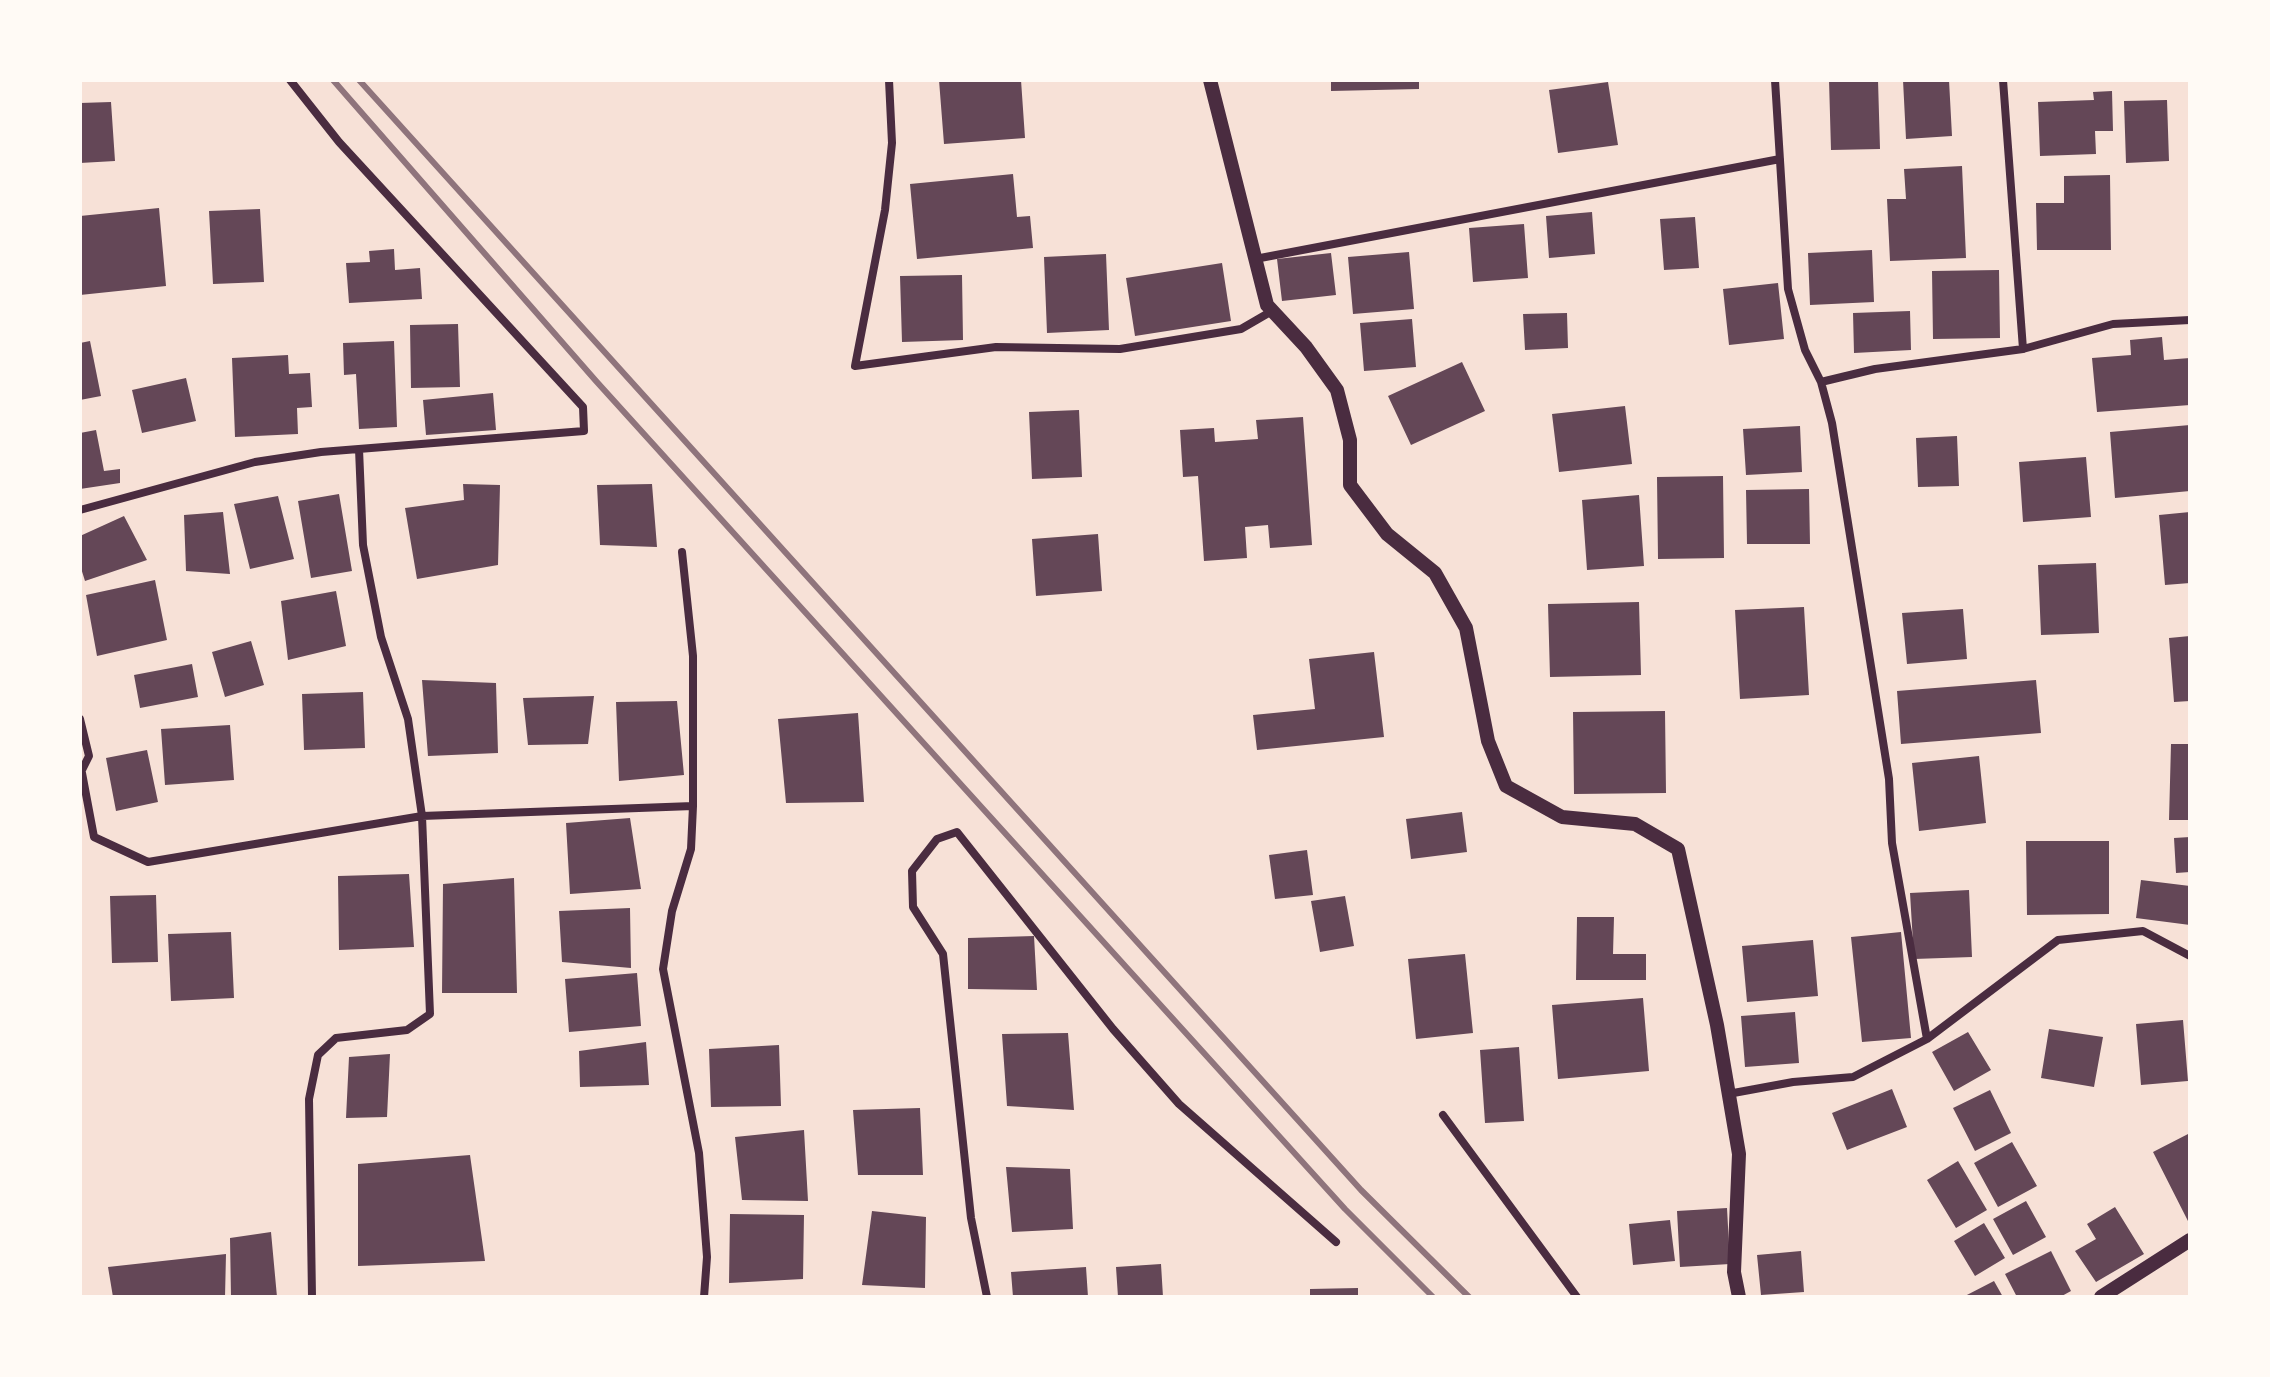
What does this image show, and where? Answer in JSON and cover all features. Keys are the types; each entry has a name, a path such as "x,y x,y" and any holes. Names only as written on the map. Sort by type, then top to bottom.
{"street":[{"path":"80,510 255,462 359,449 584,431 583,407 339,142 290,80"},
{"path":"889,80 892,143 885,210 855,366 996,347 1120,349 1241,329 1272,311"},
{"path":"1210,80 1267,305 1337,390 1350,440 1350,485 1387,534 1435,573 1466,628 1488,741 1506,786 1562,817 1635,824 1678,849 1739,1154 1734,1272 1739,1297"},
{"path":"1775,80 1788,289 1805,350 1821,382 1835,439 1889,779 1892,843 1927,1039"},
{"path":"2003,80 2023,349"},
{"path":"1255,259 1780,159"},
{"path":"1821,382 1875,369 2023,349 2113,324 2190,320"},
{"path":"312,1297 309,1099 318,1055 336,1038 407,1030 430,1014 422,816 408,719 381,637 363,545 359,449"},
{"path":"682,552 693,656 693,806 691,849 672,911 663,969 699,1153 707,1257 704,1297"},
{"path":"80,719 89,756 81,773 94,837 148,862 422,816 693,806"},
{"path":"987,1297 971,1218 943,954 913,907 912,871 937,839 957,832 1113,1029 1179,1104 1336,1242"},
{"path":"1728,1094 1793,1082 1853,1077 1927,1039 2058,940 2143,931 2190,956"},
{"path":"1443,1115 1577,1297"},
{"path":"2101,1297 2190,1240"}],"building":[{"path":"939,80 1021,80 1025,138 944,144"},
{"path":"1331,80 1419,80 1419,89 1331,91"},
{"path":"1829,80 1878,80 1880,149 1831,150"},
{"path":"1903,80 1949,80 1952,136 1906,139"},
{"path":"1608,82 1618,145 1558,153 1549,90"},
{"path":"2112,91 2113,131 2095,131 2096,154 2040,156 2038,102 2094,100 2093,92"},
{"path":"2167,100 2169,161 2126,163 2124,101"},
{"path":"111,102 115,161 80,163 80,103"},
{"path":"1962,166 1966,258 1890,261 1887,199 1906,199 1904,169"},
{"path":"1013,174 1017,217 1030,216 1033,248 917,259 910,184"},
{"path":"2110,175 2111,250 2037,250 2036,203 2064,203 2064,176"},
{"path":"159,208 166,286 80,295 80,216"},
{"path":"260,209 264,282 213,284 209,211"},
{"path":"1592,212 1595,254 1549,258 1546,216"},
{"path":"1695,217 1699,268 1664,270 1660,219"},
{"path":"1524,224 1528,278 1473,282 1469,228"},
{"path":"394,249 395,270 420,268 422,299 349,303 346,263 370,262 369,251"},
{"path":"1872,250 1874,302 1810,305 1808,253"},
{"path":"1409,252 1414,309 1353,314 1348,257"},
{"path":"1331,253 1336,295 1282,301 1277,259"},
{"path":"1106,254 1109,330 1047,333 1044,257"},
{"path":"1222,263 1231,321 1135,336 1126,278"},
{"path":"1999,270 2000,338 1933,339 1932,271"},
{"path":"962,275 963,340 902,342 900,276"},
{"path":"1778,283 1784,339 1729,345 1723,289"},
{"path":"1910,311 1911,350 1854,353 1853,313"},
{"path":"1567,313 1568,348 1525,350 1523,314"},
{"path":"1412,319 1416,367 1364,371 1360,323"},
{"path":"458,324 460,387 411,388 410,325"},
{"path":"2162,337 2164,360 2190,358 2190,405 2097,412 2092,358 2131,355 2130,340"},
{"path":"90,341 101,396 80,400 80,343"},
{"path":"394,341 397,427 359,429 356,374 344,375 343,343"},
{"path":"288,355 289,374 310,373 312,407 297,408 298,434 235,437 232,358"},
{"path":"1462,362 1485,411 1411,445 1388,396"},
{"path":"186,378 196,421 142,433 132,390"},
{"path":"493,393 496,430 426,435 423,400"},
{"path":"1625,406 1632,464 1559,472 1552,414"},
{"path":"1079,410 1082,477 1032,479 1029,412"},
{"path":"1303,417 1312,545 1270,548 1268,525 1245,527 1247,558 1204,561 1198,476 1183,477 1180,430 1214,428 1215,442 1258,439 1256,420"},
{"path":"2190,425 2190,491 2115,498 2110,432"},
{"path":"1800,426 1802,472 1746,475 1743,429"},
{"path":"96,430 104,471 120,469 120,483 80,489 80,433"},
{"path":"1957,436 1959,486 1918,487 1916,438"},
{"path":"2086,457 2091,517 2023,522 2019,462"},
{"path":"1723,476 1724,558 1658,559 1657,477"},
{"path":"463,484 500,485 498,565 417,579 405,508 464,500"},
{"path":"652,484 657,547 600,545 597,485"},
{"path":"1809,489 1810,544 1747,544 1746,490"},
{"path":"339,494 352,571 311,578 298,501"},
{"path":"1639,495 1644,566 1587,570 1582,500"},
{"path":"278,496 294,559 250,569 234,504"},
{"path":"223,512 230,574 186,571 184,515"},
{"path":"2190,512 2190,583 2165,585 2159,515"},
{"path":"124,516 147,560 85,581 80,565 80,536"},
{"path":"1098,534 1102,591 1036,596 1032,539"},
{"path":"2096,563 2099,633 2041,635 2038,565"},
{"path":"155,580 167,640 97,656 86,595"},
{"path":"336,591 346,646 288,660 281,601"},
{"path":"1639,602 1641,675 1550,677 1548,604"},
{"path":"1804,607 1809,695 1740,699 1735,610"},
{"path":"1963,609 1967,659 1907,664 1902,613"},
{"path":"2190,636 2190,701 2174,702 2169,638"},
{"path":"251,641 264,685 225,697 212,652"},
{"path":"1374,652 1384,737 1257,750 1253,715 1315,709 1309,659"},
{"path":"192,664 198,697 140,708 134,675"},
{"path":"422,680 496,683 498,753 428,756"},
{"path":"2036,680 2041,733 1901,744 1897,691"},
{"path":"363,692 365,748 304,750 302,694"},
{"path":"594,696 588,744 528,745 523,698"},
{"path":"677,701 684,775 619,781 616,702"},
{"path":"1665,711 1666,793 1574,794 1573,712"},
{"path":"858,713 864,802 786,803 778,719"},
{"path":"230,725 234,780 165,785 161,729"},
{"path":"2171,744 2190,744 2190,820 2169,820"},
{"path":"147,750 158,802 116,811 106,758"},
{"path":"1979,756 1986,823 1919,831 1912,763"},
{"path":"1462,812 1467,852 1411,859 1406,819"},
{"path":"630,818 641,889 570,894 566,823"},
{"path":"2190,837 2190,872 2176,873 2174,838"},
{"path":"2026,841 2109,841 2109,914 2027,915"},
{"path":"1307,850 1313,895 1275,899 1269,855"},
{"path":"409,874 414,947 339,950 338,876"},
{"path":"514,878 517,993 442,993 443,884"},
{"path":"2141,880 2190,886 2190,925 2136,918"},
{"path":"1969,890 1972,957 1914,959 1910,893"},
{"path":"156,895 158,962 112,963 110,896"},
{"path":"1345,896 1354,946 1320,952 1311,901"},
{"path":"630,908 631,968 562,962 559,911"},
{"path":"1577,917 1614,917 1613,954 1646,954 1646,980 1576,980"},
{"path":"231,932 234,998 171,1001 168,934"},
{"path":"1901,932 1911,1038 1862,1042 1851,937"},
{"path":"1034,936 1037,990 968,989 968,938"},
{"path":"1813,940 1818,996 1747,1002 1742,946"},
{"path":"1465,954 1473,1033 1416,1039 1408,959"},
{"path":"637,973 641,1026 569,1032 565,979"},
{"path":"1643,998 1649,1071 1558,1079 1552,1005"},
{"path":"1795,1012 1799,1063 1745,1067 1741,1016"},
{"path":"2183,1020 2188,1081 2141,1085 2136,1024"},
{"path":"2049,1029 2103,1037 2094,1087 2041,1078"},
{"path":"1968,1032 1991,1070 1954,1091 1932,1052"},
{"path":"1068,1033 1074,1110 1007,1106 1002,1034"},
{"path":"646,1042 649,1085 580,1087 579,1051"},
{"path":"779,1045 781,1106 711,1107 709,1049"},
{"path":"1519,1047 1524,1121 1485,1123 1480,1050"},
{"path":"390,1054 387,1117 346,1118 349,1057"},
{"path":"1892,1089 1907,1127 1847,1150 1832,1113"},
{"path":"1990,1090 2011,1133 1975,1151 1953,1108"},
{"path":"920,1108 923,1175 858,1175 853,1110"},
{"path":"804,1130 808,1201 742,1200 735,1137"},
{"path":"2190,1133 2190,1225 2153,1152"},
{"path":"2012,1142 2037,1186 1998,1207 1974,1163"},
{"path":"470,1155 485,1261 358,1266 358,1164"},
{"path":"1958,1161 1987,1210 1956,1228 1927,1180"},
{"path":"1006,1167 1070,1169 1073,1229 1012,1232"},
{"path":"2026,1201 2046,1237 2013,1255 1993,1219"},
{"path":"2115,1207 2144,1254 2096,1282 2075,1251 2096,1239 2087,1224"},
{"path":"1727,1208 1730,1264 1680,1267 1677,1211"},
{"path":"872,1211 926,1217 925,1288 862,1285"},
{"path":"730,1214 804,1215 803,1279 729,1283"},
{"path":"1670,1220 1675,1261 1633,1265 1629,1224"},
{"path":"1984,1223 2005,1258 1975,1276 1954,1241"},
{"path":"271,1232 277,1297 231,1297 230,1238"},
{"path":"1801,1251 1804,1292 1761,1295 1757,1255"},
{"path":"2051,1251 2071,1291 2060,1297 2017,1297 2005,1274"},
{"path":"226,1254 225,1297 113,1297 108,1267"},
{"path":"1161,1264 1163,1297 1118,1297 1116,1267"},
{"path":"1086,1267 1088,1297 1013,1297 1011,1272"},
{"path":"1994,1281 2003,1297 1963,1297"},
{"path":"1358,1288 1358,1297 1310,1297 1310,1289"}],"railway":[{"path":"333,80 596,381 1345,1209 1433,1297"},
{"path":"359,80 1361,1190 1469,1297"}]}
